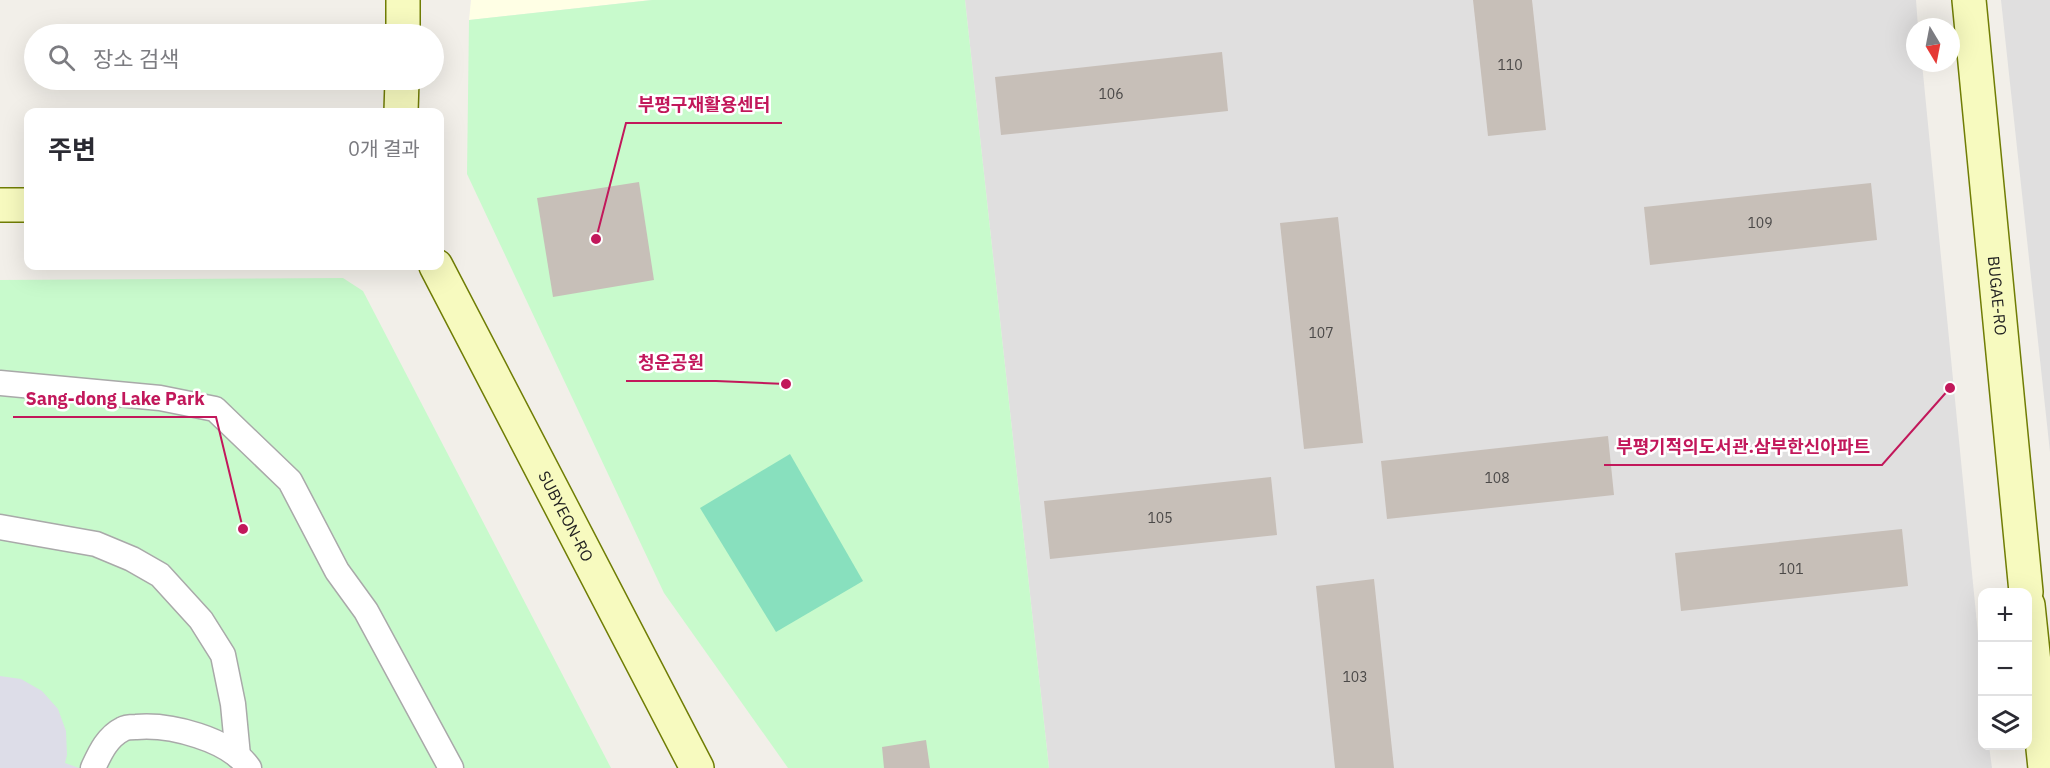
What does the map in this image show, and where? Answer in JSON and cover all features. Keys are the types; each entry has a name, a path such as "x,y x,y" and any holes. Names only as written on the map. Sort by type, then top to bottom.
{"street":[{"path":"403,0 403,24"},
{"name":"BUGAE-RO","path":"1970,0 2026,588"},
{"path":"401,108 402,90"},
{"path":"0,205 24,205"},
{"name":"SUBYEON-RO","path":"438,270 697,768"},
{"path":"0,383 160,398 215,409 290,480 337,571 366,610 451,768"},
{"path":"0,527 96,544 132,559 160,575 201,620 223,656 243,762"},
{"path":"2032,641 2046,768"},
{"path":"93,768 104,744 124,728 145,726 168,728 200,736 225,748 243,762"}],"shaded area":[{"path":"471,0 651,0 469,20"},
{"path":"965,0 1916,0 1917,18 1906,18 1906,72 1923,72 1978,634 1978,750 1990,750 1992,768 1049,768"},
{"path":"2001,0 2050,0 2050,452"},
{"path":"0,676 21,679 42,691 58,709 66,731 65,763 79,768 0,768"}],"green space":[{"path":"652,0 965,0 1049,768 788,768 664,593 467,174 469,20"},
{"path":"343,278 363,291 611,768 0,768 0,280"},
{"path":"790,454 863,581 776,632 700,508"}],"building":[{"path":"1473,0 1532,0 1546,130 1488,136"},
{"path":"1222,52 1228,111 1001,135 995,77"},
{"path":"639,182 654,280 553,297 537,198"},
{"path":"1871,183 1877,240 1650,265 1644,207"},
{"path":"1338,217 1363,443 1304,449 1280,223"},
{"path":"1608,436 1614,495 1387,519 1381,461"},
{"path":"1271,477 1277,535 1050,559 1044,501"},
{"path":"1902,529 1908,586 1681,611 1675,553"},
{"path":"1374,579 1394,768 1335,768 1316,586"},
{"path":"926,740 930,768 884,768 882,747"}],"place":[{"name":"부평구재활용센터","path":"596,239"},
{"name":"청운공원","path":"786,384"},
{"name":"부평기적의도서관.삼부한신아파트","path":"1950,388"},
{"name":"Sang-dong Lake Park","path":"243,529"}]}
